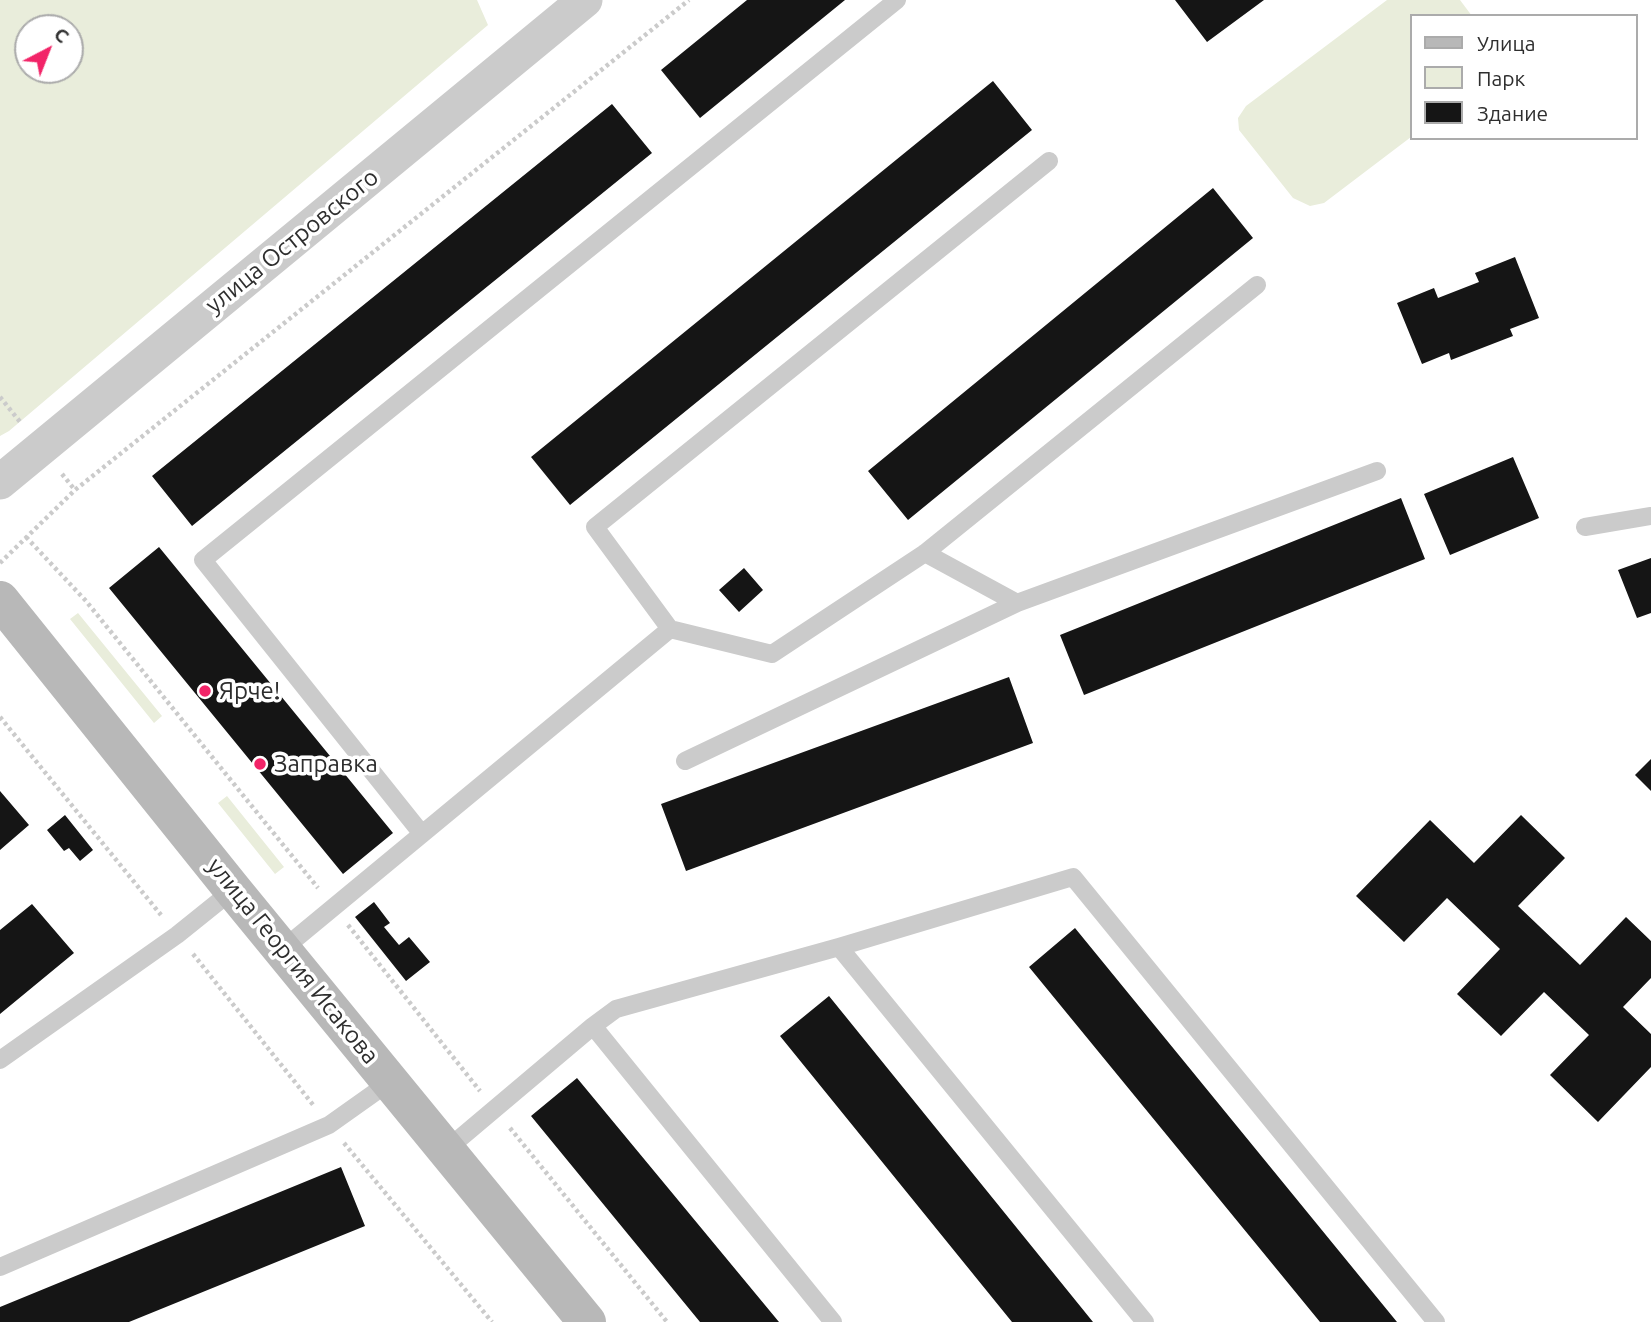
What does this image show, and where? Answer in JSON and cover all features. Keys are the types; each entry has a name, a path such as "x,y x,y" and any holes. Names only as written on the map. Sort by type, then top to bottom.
{"street":[{"name":"улица Островского","path":"0,482 585,0"},
{"name":"улица Георгия Исакова","path":"0,600 233,890 587,1322"}],"lane":[{"path":"422,834 203,560 897,0"},
{"path":"1049,161 595,527 670,629 772,654 925,554 1257,285"},
{"path":"685,761 1017,603 1377,471"},
{"path":"1585,527 1651,516"},
{"path":"925,554 1017,603"},
{"path":"283,949 670,629"},
{"path":"446,1150 616,1009 839,947 1073,877 1436,1322"},
{"path":"0,1060 177,935 233,890"},
{"path":"839,947 1145,1322"},
{"path":"593,1026 833,1322"},
{"path":"0,1267 329,1125 391,1081"}],"path":[{"path":"0,563 75,489 689,0"},
{"path":"0,718 492,1322"}],"green space":[{"path":"0,0 477,0 488,25 0,436"},
{"path":"1387,0 1460,0 1470,14 1410,14 1410,138 1324,203 1310,206 1293,198 1239,130 1238,118 1246,106"},
{"path":"78,613 162,716 154,723 70,619"},
{"path":"227,796 284,867 275,874 218,803"}],"building":[{"path":"747,0 845,0 700,118 661,70"},
{"path":"1175,0 1264,0 1207,42"},
{"path":"993,81 1032,130 570,505 531,457"},
{"path":"612,104 652,153 192,526 152,476"},
{"path":"1213,188 1253,238 908,520 868,471"},
{"path":"1515,257 1539,318 1510,329 1513,336 1451,360 1449,353 1422,364 1397,303 1434,288 1438,298 1479,282 1475,273"},
{"path":"1513,457 1539,518 1450,555 1424,494"},
{"path":"1401,498 1425,559 1084,695 1060,635"},
{"path":"159,547 393,833 343,874 109,588"},
{"path":"1651,558 1651,613 1637,618 1618,570"},
{"path":"744,568 763,590 739,612 719,590"},
{"path":"1009,677 1033,743 686,871 661,804"},
{"path":"1651,759 1651,791 1635,775"},
{"path":"0,791 29,825 0,850"},
{"path":"65,815 93,850 80,861 69,848 64,851 47,830"},
{"path":"1521,815 1565,858 1518,906 1580,965 1626,917 1651,941 1651,978 1623,1007 1651,1034 1651,1067 1598,1122 1550,1075 1589,1035 1544,992 1501,1036 1457,994 1500,949 1447,898 1404,942 1356,896 1430,820 1474,863"},
{"path":"374,902 390,923 384,927 399,945 409,937 430,962 406,981 355,917"},
{"path":"32,904 74,953 0,1014 0,930"},
{"path":"1075,928 1397,1322 1320,1322 1029,967"},
{"path":"829,996 1093,1322 1012,1322 780,1036"},
{"path":"577,1078 779,1322 700,1322 531,1116"},
{"path":"341,1167 365,1226 129,1322 0,1322 0,1307"}],"place":[{"name":"Ярче!","path":"205,691"},
{"name":"Заправка","path":"260,764"}]}
